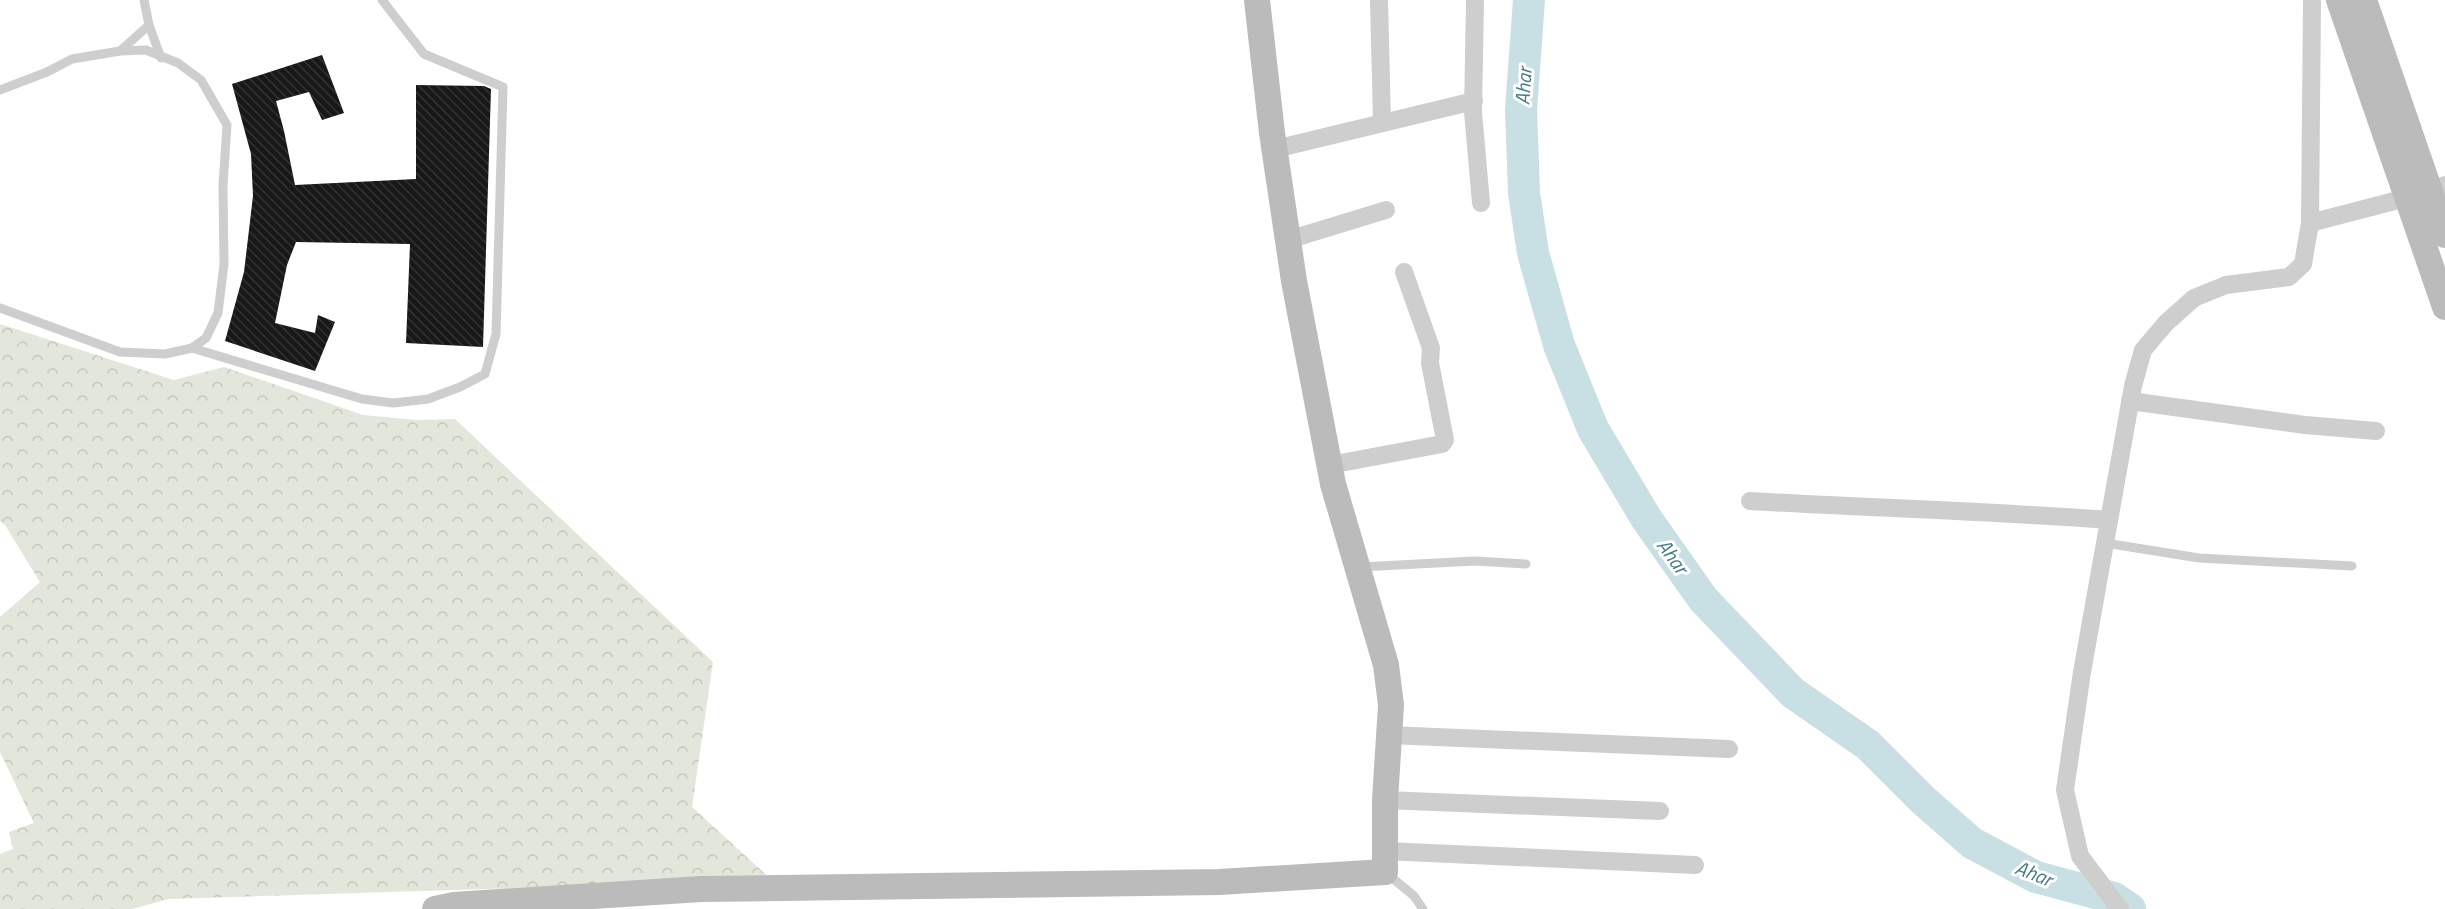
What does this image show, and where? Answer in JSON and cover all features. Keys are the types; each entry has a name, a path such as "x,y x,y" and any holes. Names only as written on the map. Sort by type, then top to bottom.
{"street":[{"path":"1257,0 1288,240 1330,465 1386,665 1391,705 1385,800 1385,862"},
{"path":"1379,0 1382,122"},
{"path":"1475,0 1474,101 1480,203"},
{"path":"2120,909 2080,856 2065,790 2130,401 2143,350 2166,322 2194,298 2226,285 2289,278 2303,264 2310,223 2313,0"},
{"path":"2339,0 2445,235"},
{"path":"2364,0 2426,191 2445,307"},
{"path":"1275,149 1474,101"},
{"path":"2310,223 2426,191"},
{"path":"1288,240 1386,210"},
{"path":"1330,465 1442,444 1445,440 1430,363 1431,348 1404,272"},
{"path":"2130,401 2305,425 2376,431"},
{"path":"1750,501 2000,512 2109,520"},
{"path":"1388,735 1729,750"},
{"path":"1385,800 1660,811"},
{"path":"435,909 454,905 701,889 1219,882 1385,862 1695,865"}],"lane":[{"path":"144,0 149,25 161,58"},
{"path":"192,348 362,399 393,403 428,399 460,387 485,374 496,334 503,87 424,54 382,0"},
{"path":"120,51 149,25"},
{"path":"0,90 47,72 72,59 120,51 146,50 178,63 201,80 226,125 223,185 224,264 218,313 206,338 192,348 165,354 120,352 0,308"},
{"path":"2105,543 2199,558 2352,566"},
{"path":"1358,567 1475,561 1526,564"},
{"path":"1385,862 1423,909"}],"green space":[{"path":"0,324 174,380 224,367 363,415 416,420 455,419 713,662 692,807 772,880 169,899 132,909 0,909 0,854 13,849 9,832 34,823 0,752 0,617 40,582 5,525 0,521"}],"building":[{"path":"322,55 344,113 322,120 309,92 276,101 295,185 416,179 416,85 484,86 491,89 483,347 406,343 410,244 296,242 287,265 275,323 315,333 318,315 335,322 315,371 225,341 244,272 253,196 251,154 232,84"}],"waterway":[{"name":"Ahar","path":"1529,0 1521,110 1524,193 1533,253 1559,345 1593,429 1646,518 1703,599 1793,693 1868,745 1923,800 1972,843 2036,877 2114,898 2130,909"}]}
